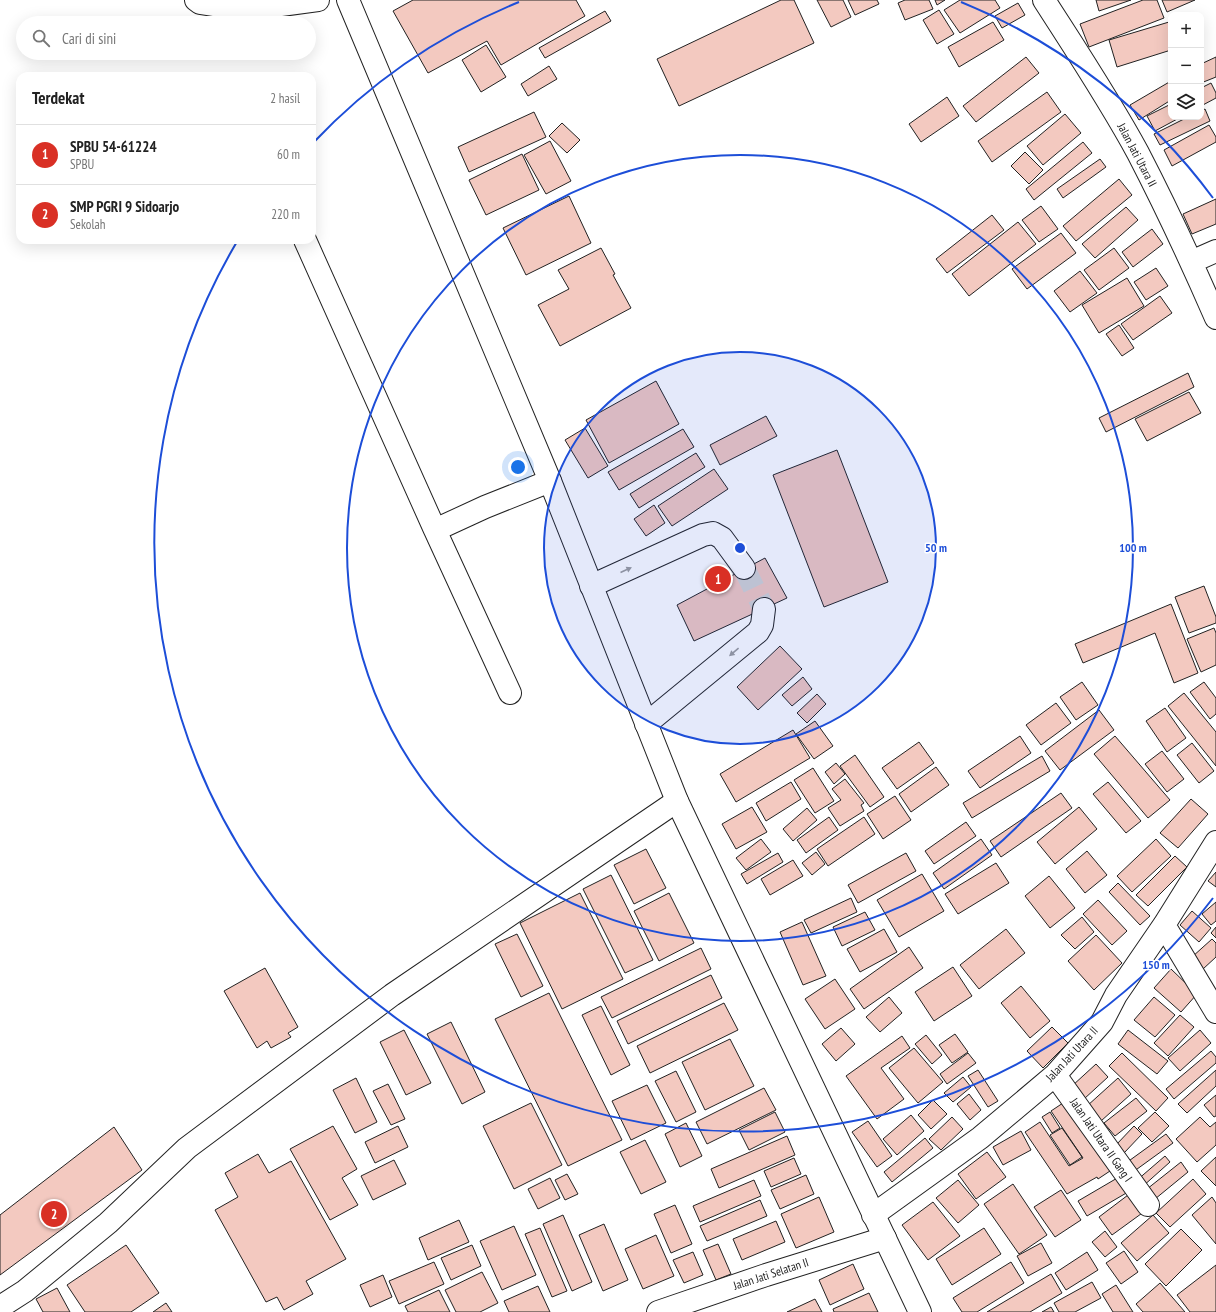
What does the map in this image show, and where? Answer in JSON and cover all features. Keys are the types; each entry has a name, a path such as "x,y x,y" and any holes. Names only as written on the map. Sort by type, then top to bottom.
{"street":[{"path":"196,0 200,3 214,6 245,10 318,0"},
{"path":"348,0 550,481 677,801 920,1312"},
{"name":"Jalan Jati Utara II","path":"1044,0 1091,74 1138,153 1191,262 1216,318"},
{"path":"308,244 435,530 510,693"},
{"path":"1191,262 1216,251"},
{"path":"435,530 485,507 550,481"},
{"path":"591,586 703,535 713,533 722,538 744,568"},
{"path":"646,724 758,632 762,625 764,609"},
{"path":"0,1306 25,1291 108,1223 187,1148 392,995 677,801"},
{"name":"Jalan Jati Utara II","path":"873,1214 980,1138 1055,1075 1102,1022 1116,995 1164,925 1216,842"},
{"path":"1164,925 1216,1012"},
{"name":"Jalan Jati Utara II Gang I","path":"1055,1075 1148,1205"},
{"name":"Jalan Jati Selatan II","path":"658,1312 766,1274 884,1238"}],"building":[{"path":"413,0 576,0 585,16 501,65 487,41 428,73 393,11"},
{"path":"781,0 794,0 814,43 679,106 657,59"},
{"path":"817,0 843,0 851,17 831,27"},
{"path":"848,0 877,0 879,4 855,15"},
{"path":"905,0 929,0 933,9 905,20 898,3"},
{"path":"935,0 945,0 937,5"},
{"path":"960,0 995,0 1000,8 960,33 944,10"},
{"path":"1096,0 1131,0 1099,11"},
{"path":"1143,0 1157,0 1164,18 1089,47 1080,24"},
{"path":"1162,0 1195,0 1167,12"},
{"path":"1018,3 1025,15 1002,28 995,16"},
{"path":"939,10 954,34 937,44 923,20"},
{"path":"605,11 611,21 545,58 539,48"},
{"path":"993,22 1004,40 959,67 948,47"},
{"path":"1168,22 1168,51 1117,67 1109,40"},
{"path":"486,45 506,77 481,92 462,60"},
{"path":"1026,57 1039,73 976,122 963,106"},
{"path":"1216,57 1216,77 1204,82 1204,63"},
{"path":"549,66 557,79 528,96 521,84"},
{"path":"1168,83 1168,102 1139,120 1130,105"},
{"path":"1211,83 1216,93 1216,98 1204,104 1204,86"},
{"path":"1047,92 1061,112 992,162 978,141"},
{"path":"947,97 959,116 921,142 909,124"},
{"path":"1168,106 1168,120 1175,120 1155,131 1147,116"},
{"path":"1204,110 1210,121 1160,145 1154,134 1182,120 1204,120"},
{"path":"534,112 546,137 469,172 458,147"},
{"path":"1065,114 1081,133 1043,165 1027,146"},
{"path":"562,123 580,140 567,153 549,136"},
{"path":"1209,125 1216,137 1216,142 1172,166 1164,150"},
{"path":"550,141 571,181 546,194 524,155"},
{"path":"1083,142 1092,153 1034,200 1026,189"},
{"path":"1025,152 1043,170 1029,184 1011,166"},
{"path":"522,154 539,190 486,215 469,180"},
{"path":"1100,159 1106,167 1063,198 1057,189"},
{"path":"1119,179 1132,195 1076,241 1063,226"},
{"path":"569,196 591,243 526,275 503,228"},
{"path":"1216,199 1216,224 1192,234 1183,214"},
{"path":"1041,206 1058,229 1039,242 1022,220"},
{"path":"1126,207 1138,220 1095,258 1082,244"},
{"path":"992,215 1004,230 947,273 936,259"},
{"path":"1018,222 1036,244 969,296 952,274"},
{"path":"1152,229 1163,244 1133,267 1122,252"},
{"path":"1061,233 1076,253 1027,289 1012,269"},
{"path":"601,248 615,274 613,275 631,308 560,346 538,305 569,289 558,270"},
{"path":"1114,248 1129,268 1099,290 1084,270"},
{"path":"1156,268 1168,286 1146,300 1134,282"},
{"path":"1080,271 1097,293 1070,312 1054,291"},
{"path":"1127,278 1144,306 1099,333 1082,305"},
{"path":"1160,296 1172,313 1133,340 1121,324"},
{"path":"1119,325 1134,348 1122,356 1106,334"},
{"path":"1188,373 1194,387 1106,432 1099,418"},
{"path":"656,381 679,424 609,463 586,420"},
{"path":"1189,392 1201,413 1147,441 1135,419"},
{"path":"766,416 777,436 720,465 710,445"},
{"path":"585,428 608,466 588,478 565,440"},
{"path":"683,429 694,447 619,490 608,472"},
{"path":"837,450 888,582 824,607 773,475"},
{"path":"696,453 705,467 639,508 630,494"},
{"path":"714,469 728,489 672,526 658,506"},
{"path":"654,505 665,523 646,536 634,519"},
{"path":"765,558 787,598 694,641 677,605"},
{"path":"1204,586 1216,617 1216,623 1189,633 1175,597"},
{"path":"1171,604 1198,673 1174,683 1155,633 1083,663 1075,644"},
{"path":"1214,628 1216,633 1216,665 1201,672 1187,639"},
{"path":"780,646 802,669 758,710 737,687"},
{"path":"803,677 812,689 792,706 782,695"},
{"path":"1082,682 1098,705 1076,720 1060,697"},
{"path":"1204,682 1216,698 1216,714 1210,719 1190,692"},
{"path":"1184,693 1216,732 1216,766 1168,706"},
{"path":"817,694 826,704 807,723 797,713"},
{"path":"1056,703 1071,723 1041,745 1026,725"},
{"path":"1165,708 1186,738 1167,752 1146,721"},
{"path":"1099,710 1114,730 1060,770 1045,751"},
{"path":"815,721 833,746 814,759 796,734"},
{"path":"793,730 810,758 736,802 720,774"},
{"path":"1020,736 1031,753 980,788 968,771"},
{"path":"1115,736 1170,800 1148,818 1094,754"},
{"path":"919,742 934,763 897,789 882,768"},
{"path":"1192,743 1214,771 1199,783 1177,755"},
{"path":"1162,751 1184,779 1167,792 1145,764"},
{"path":"855,755 884,797 870,807 840,766"},
{"path":"1042,756 1050,771 972,818 963,803"},
{"path":"836,763 845,774 834,784 825,772"},
{"path":"936,767 949,785 911,812 899,794"},
{"path":"813,768 834,801 815,813 794,780"},
{"path":"845,779 864,803 861,805 864,811 840,826 828,808 841,800 832,789"},
{"path":"791,782 801,799 766,821 756,803"},
{"path":"1108,782 1141,821 1126,833 1093,794"},
{"path":"1061,793 1072,808 1001,857 990,841"},
{"path":"895,796 911,820 883,839 867,814"},
{"path":"1191,799 1208,814 1178,848 1160,833"},
{"path":"752,807 767,832 736,849 722,824"},
{"path":"1079,807 1097,829 1055,864 1037,842"},
{"path":"807,808 817,820 793,841 783,829"},
{"path":"829,817 838,830 806,853 797,840"},
{"path":"864,817 875,834 828,866 817,849"},
{"path":"966,822 976,836 934,864 925,851"},
{"path":"761,839 771,852 746,870 736,858"},
{"path":"981,839 992,855 944,889 933,873"},
{"path":"1156,839 1171,856 1132,892 1117,876"},
{"path":"646,849 666,888 634,904 614,865"},
{"path":"1087,851 1107,875 1085,893 1066,869"},
{"path":"816,852 825,864 812,875 802,863"},
{"path":"778,853 783,862 747,884 741,874"},
{"path":"906,853 916,871 858,903 848,885"},
{"path":"1175,856 1187,867 1148,906 1136,895"},
{"path":"793,860 803,876 770,895 761,879"},
{"path":"996,863 1009,883 958,914 945,894"},
{"path":"1216,872 1216,887 1208,881"},
{"path":"922,874 944,911 899,937 877,900"},
{"path":"611,875 653,960 625,973 583,889"},
{"path":"1049,876 1075,908 1050,928 1025,896"},
{"path":"1118,883 1150,916 1140,925 1109,892"},
{"path":"580,893 623,979 562,1009 520,923"},
{"path":"669,893 694,943 659,961 634,911"},
{"path":"851,898 857,912 811,933 804,920"},
{"path":"1098,900 1127,931 1112,945 1083,914"},
{"path":"1216,902 1216,921 1211,925 1202,914"},
{"path":"1192,911 1211,928 1199,942 1180,925"},
{"path":"865,912 875,930 842,946 833,927"},
{"path":"1082,917 1094,932 1075,949 1061,935"},
{"path":"802,922 826,976 803,985 780,932"},
{"path":"1216,927 1216,938 1211,933"},
{"path":"884,929 897,952 860,972 847,949"},
{"path":"1006,929 1025,953 979,989 960,965"},
{"path":"517,934 543,986 521,997 495,944"},
{"path":"1096,935 1122,963 1094,990 1068,961"},
{"path":"1212,939 1216,943 1216,957 1203,969 1192,957"},
{"path":"909,947 923,968 864,1009 850,989"},
{"path":"701,948 711,969 612,1018 601,997"},
{"path":"953,967 972,996 934,1021 915,992"},
{"path":"265,968 298,1027 288,1033 291,1037 271,1048 267,1041 257,1048 224,991"},
{"path":"1171,969 1197,994 1181,1012 1154,988"},
{"path":"711,975 722,998 628,1044 617,1021"},
{"path":"835,979 855,1009 825,1029 805,999"},
{"path":"1021,986 1050,1021 1030,1038 1001,1003"},
{"path":"549,993 622,1140 568,1166 495,1019"},
{"path":"889,997 902,1013 880,1032 866,1017"},
{"path":"1154,997 1175,1015 1155,1037 1134,1020"},
{"path":"724,1003 738,1030 650,1073 637,1046"},
{"path":"601,1006 630,1065 611,1075 582,1015"},
{"path":"1180,1015 1194,1027 1168,1056 1154,1043"},
{"path":"451,1022 485,1092 462,1104 427,1034"},
{"path":"1052,1027 1068,1043 1043,1068 1027,1051"},
{"path":"841,1028 855,1044 836,1061 822,1044"},
{"path":"404,1030 431,1083 406,1095 380,1042"},
{"path":"1128,1030 1168,1061 1157,1074 1118,1044"},
{"path":"1200,1030 1211,1043 1180,1071 1168,1058"},
{"path":"955,1034 968,1052 952,1063 939,1045"},
{"path":"926,1035 942,1055 932,1064 915,1044"},
{"path":"902,1036 910,1048 881,1068 904,1099 877,1119 846,1076"},
{"path":"730,1039 754,1086 705,1110 682,1062"},
{"path":"914,1048 943,1082 918,1103 889,1068"},
{"path":"1211,1051 1216,1057 1216,1063 1174,1099 1166,1089"},
{"path":"968,1053 976,1063 947,1084 940,1074"},
{"path":"1122,1053 1168,1098 1156,1111 1109,1066"},
{"path":"1096,1064 1108,1077 1084,1099 1072,1086"},
{"path":"978,1070 998,1101 988,1107 968,1076"},
{"path":"1216,1070 1216,1086 1187,1113 1178,1104"},
{"path":"676,1071 696,1112 676,1122 655,1081"},
{"path":"963,1077 971,1087 953,1102 944,1093"},
{"path":"356,1078 377,1122 355,1133 333,1090"},
{"path":"1118,1078 1131,1094 1101,1121 1087,1106"},
{"path":"388,1084 405,1119 391,1125 373,1091"},
{"path":"647,1085 666,1123 631,1140 612,1101"},
{"path":"764,1088 776,1110 707,1144 696,1122"},
{"path":"969,1094 981,1110 970,1120 957,1104"},
{"path":"1216,1095 1216,1116 1214,1117 1204,1105"},
{"path":"1136,1098 1147,1111 1115,1136 1104,1123"},
{"path":"933,1100 947,1114 931,1129 918,1115"},
{"path":"1066,1101 1113,1169 1098,1179 1097,1177 1067,1194 1025,1132 1040,1122 1069,1166 1083,1158 1051,1111"},
{"path":"531,1103 562,1165 514,1189 483,1126"},
{"path":"775,1112 785,1132 749,1150 739,1130"},
{"path":"1050,1112 1060,1128 1052,1133 1042,1117"},
{"path":"1155,1112 1169,1126 1152,1142 1138,1128"},
{"path":"911,1115 924,1131 897,1155 883,1139"},
{"path":"952,1117 963,1129 941,1150 929,1139"},
{"path":"1200,1117 1210,1127 1216,1122 1216,1145 1197,1162 1176,1139"},
{"path":"868,1121 892,1156 877,1167 852,1132"},
{"path":"686,1123 702,1156 680,1167 665,1134"},
{"path":"333,1126 357,1169 342,1178 358,1205 330,1220 290,1149"},
{"path":"398,1126 408,1147 375,1163 365,1142"},
{"path":"1134,1126 1142,1134 1124,1153 1116,1145"},
{"path":"114,1127 142,1170 0,1275 0,1215"},
{"path":"1062,1128 1082,1157 1070,1165 1050,1135"},
{"path":"1021,1131 1031,1150 1003,1165 993,1147"},
{"path":"1166,1134 1173,1143 1133,1172 1126,1163"},
{"path":"787,1136 795,1155 719,1188 711,1169"},
{"path":"925,1138 933,1148 892,1182 884,1172"},
{"path":"645,1140 666,1182 641,1194 620,1152"},
{"path":"987,1152 1006,1177 976,1199 958,1174"},
{"path":"258,1154 269,1173 291,1161 346,1259 306,1281 313,1294 284,1310 277,1297 266,1302 215,1210 238,1197 225,1173"},
{"path":"1165,1156 1170,1162 1142,1187 1136,1181"},
{"path":"1216,1157 1216,1186 1201,1171"},
{"path":"794,1158 801,1174 771,1187 764,1171"},
{"path":"394,1160 406,1184 373,1200 361,1176"},
{"path":"1181,1162 1188,1172 1155,1199 1147,1189"},
{"path":"567,1174 578,1194 565,1200 555,1180"},
{"path":"806,1175 814,1194 780,1209 771,1190"},
{"path":"1119,1177 1128,1192 1087,1216 1078,1201"},
{"path":"550,1178 560,1198 538,1209 528,1189"},
{"path":"1193,1179 1206,1194 1170,1227 1156,1213"},
{"path":"754,1180 761,1196 700,1222 693,1206"},
{"path":"958,1180 979,1205 958,1223 936,1198"},
{"path":"1013,1184 1047,1235 1019,1254 984,1204"},
{"path":"1061,1190 1081,1220 1055,1237 1034,1207"},
{"path":"1132,1192 1145,1211 1112,1235 1099,1217"},
{"path":"819,1197 834,1232 796,1248 781,1214"},
{"path":"1212,1197 1216,1203 1216,1244 1192,1215"},
{"path":"760,1200 767,1216 707,1241 700,1226"},
{"path":"933,1202 960,1236 928,1260 902,1225"},
{"path":"675,1205 692,1244 671,1253 654,1214"},
{"path":"563,1215 592,1282 572,1291 543,1224"},
{"path":"1153,1215 1169,1233 1137,1261 1121,1243"},
{"path":"459,1220 469,1242 428,1260 419,1238"},
{"path":"776,1221 785,1242 742,1260 733,1239"},
{"path":"604,1224 628,1280 603,1291 579,1235"},
{"path":"514,1226 536,1275 502,1290 480,1241"},
{"path":"540,1228 567,1291 552,1297 525,1234"},
{"path":"984,1228 1001,1254 952,1285 936,1259"},
{"path":"1181,1229 1202,1250 1166,1286 1145,1264"},
{"path":"1105,1231 1117,1247 1105,1257 1092,1242"},
{"path":"656,1235 674,1276 643,1289 625,1249"},
{"path":"1041,1243 1052,1263 1028,1276 1017,1256"},
{"path":"718,1244 731,1274 716,1280 703,1250"},
{"path":"126,1245 159,1293 131,1312 85,1312 67,1285"},
{"path":"472,1245 481,1266 451,1280 441,1258"},
{"path":"1124,1251 1138,1272 1121,1284 1106,1263"},
{"path":"693,1252 703,1275 684,1283 673,1260"},
{"path":"1087,1252 1098,1270 1066,1290 1055,1273"},
{"path":"434,1262 444,1284 399,1304 389,1281"},
{"path":"1011,1262 1024,1283 977,1312 962,1312 953,1298"},
{"path":"853,1264 864,1289 830,1305 819,1280"},
{"path":"1216,1265 1216,1312 1190,1312 1177,1295"},
{"path":"482,1272 498,1303 480,1312 456,1312 445,1290"},
{"path":"1051,1274 1062,1293 1030,1312 987,1312"},
{"path":"383,1275 392,1297 370,1307 360,1285"},
{"path":"1092,1282 1101,1298 1075,1312 1059,1312 1054,1303"},
{"path":"1160,1283 1185,1312 1143,1312 1136,1304"},
{"path":"1116,1285 1133,1312 1113,1312 1102,1294"},
{"path":"538,1286 550,1312 509,1312 504,1301"},
{"path":"57,1288 70,1312 43,1312 36,1299"},
{"path":"439,1290 450,1312 408,1312 405,1306"},
{"path":"869,1293 878,1312 834,1312 833,1309"},
{"path":"815,1299 822,1312 787,1312"},
{"path":"166,1303 172,1312 153,1312"},
{"path":"1051,1307 1054,1312 1042,1312"}],"tunnel":[{"path":"744,568 764,609"}],"place":[{"name":"SPBU 54-61224","path":"718,579"},
{"name":"SMP PGRI 9 Sidoarjo","path":"54,1214"}]}
